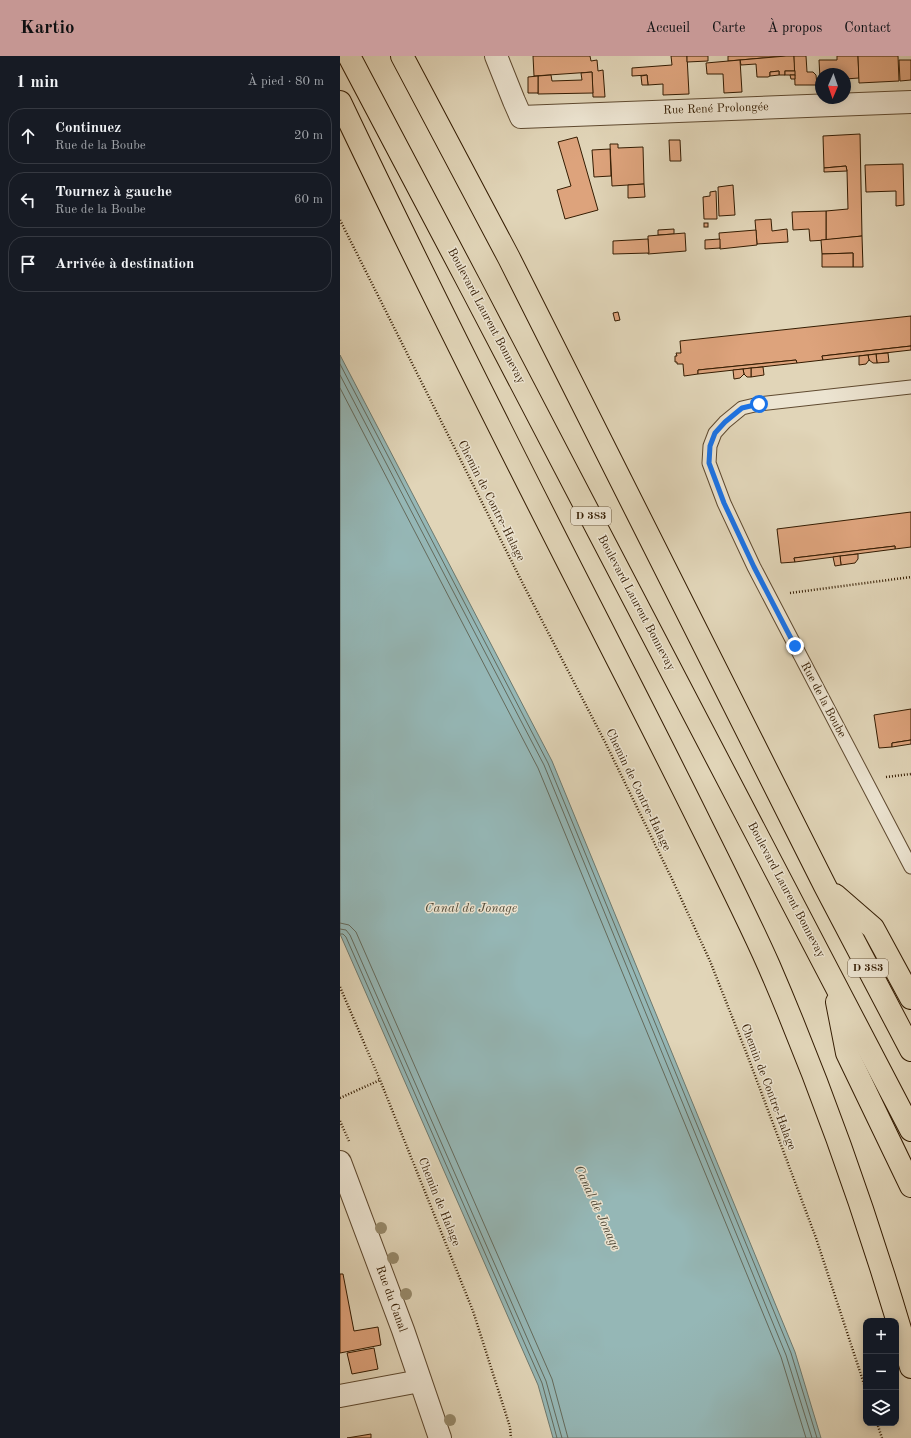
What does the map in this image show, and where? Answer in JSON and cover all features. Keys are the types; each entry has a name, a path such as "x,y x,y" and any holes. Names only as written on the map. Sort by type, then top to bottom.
{"highway":[{"name":"Boulevard Laurent Bonnevay","path":"349,56 911,1130"},
{"name":"D 383","path":"402,56 509,258 825,886 911,1050"},
{"path":"340,102 518,466 724,871 768,963 838,1137 892,1302 911,1367"},
{"path":"825,886 873,928 911,998"},
{"path":"832,978 847,1053 911,1186"}],"street":[{"name":"Rue René Prolongée","path":"496,56 521,117 911,102"},
{"name":"Rue du Canal","path":"340,1162 403,1330 440,1438"},
{"path":"340,1396 420,1381"}],"lane":[{"name":"Rue de la Boube","path":"911,387 759,404 742,408 725,422 715,433 710,446 709,463 724,503 754,567 911,867"}],"path":[{"name":"Chemin de Contre-Halage","path":"340,220 520,579 605,742 674,881 707,955 748,1056 816,1238 863,1381"},
{"path":"790,593 911,577"},
{"path":"886,777 911,774"},
{"name":"Chemin de Halage","path":"340,987 380,1080 472,1311 510,1427 511,1438"},
{"path":"340,1098 380,1080"},
{"path":"878,1426 882,1438"}],"water":[{"name":"Canal de Jonage","path":"340,355 552,761 795,1352 821,1438 553,1438 538,1385 340,934"}],"building":[{"path":"533,56 590,56 591,61 597,60 598,71 603,70 605,97 593,97 592,72 534,76"},
{"path":"671,56 687,56 689,94 663,95 663,84 648,85 647,75 632,76 632,68 672,65"},
{"path":"687,56 708,56 708,61 687,62"},
{"path":"728,56 786,56 728,61"},
{"path":"794,56 795,71 785,71 785,75 779,75 779,71 770,72 770,76 768,77 757,77 756,64 741,65 740,60"},
{"path":"794,56 806,56 807,72 813,72 815,74 815,85 795,85"},
{"path":"837,56 858,56 859,78 851,79 851,68 819,68 819,60 837,60"},
{"path":"858,56 898,56 899,81 859,83"},
{"path":"740,60 742,92 724,93 723,74 707,74 706,63"},
{"path":"899,60 911,60 911,80 900,81"},
{"path":"779,71 779,75 770,76 770,72"},
{"path":"785,71 795,71 795,75 785,75"},
{"path":"592,72 593,93 538,94 538,76 551,75 552,81 582,80 581,73"},
{"path":"647,75 648,85 642,85 641,76"},
{"path":"790,75 795,75 795,79 791,79"},
{"path":"538,76 538,93 528,93 528,77"},
{"path":"860,134 862,236 826,240 826,211 848,209 847,171 846,166 824,168 823,136"},
{"path":"577,137 598,210 565,219 557,190 571,186 558,142"},
{"path":"669,140 680,140 681,161 670,161"},
{"path":"610,144 618,144 618,148 643,147 644,184 612,186"},
{"path":"610,149 611,176 594,177 592,150"},
{"path":"903,164 904,205 896,206 896,191 866,192 865,165"},
{"path":"846,166 847,171 824,172 824,168"},
{"path":"644,184 645,197 628,198 628,185"},
{"path":"733,185 735,215 719,216 718,187"},
{"path":"716,191 717,219 704,219 703,197 710,196 710,192"},
{"path":"826,211 826,240 810,241 809,229 793,230 792,212"},
{"path":"771,219 772,231 787,229 788,242 757,244 755,220"},
{"path":"704,223 708,223 708,227 704,227"},
{"path":"674,229 674,234 658,235 658,230"},
{"path":"756,230 757,245 720,249 719,233"},
{"path":"685,233 686,251 648,254 648,236"},
{"path":"862,236 863,267 853,267 853,253 822,254 821,240"},
{"path":"648,239 649,253 613,254 613,241"},
{"path":"720,239 720,248 705,249 705,240"},
{"path":"853,253 853,267 822,267 822,254"},
{"path":"618,312 620,320 615,321 613,313"},
{"path":"911,316 911,346 822,356 823,360 797,363 796,360 698,370 698,374 684,376 683,364 677,364 677,362 675,362 675,356 677,356 676,353 681,353 680,341"},
{"path":"911,346 911,350 823,360 822,356"},
{"path":"888,353 889,362 877,363 876,354"},
{"path":"876,354 877,363 873,363 869,360 868,355"},
{"path":"868,355 869,360 866,364 859,365 859,356"},
{"path":"796,360 797,363 698,374 698,370"},
{"path":"763,367 764,375 751,377 751,368"},
{"path":"751,368 751,377 747,377 744,374 743,369"},
{"path":"743,369 744,374 740,378 734,379 733,370"},
{"path":"911,512 911,547 895,549 895,546 794,558 795,562 781,563 777,529"},
{"path":"895,546 895,549 795,562 794,558"},
{"path":"858,554 858,559 855,563 841,565 840,556"},
{"path":"840,556 841,565 835,566 833,557"},
{"path":"911,709 911,740 892,743 892,747 879,748 874,715"},
{"path":"911,740 911,744 892,747 892,743"},
{"path":"340,1274 343,1274 354,1331 378,1327 381,1345 340,1353"},
{"path":"374,1348 378,1369 352,1374 347,1353"},
{"path":"371,1434 371,1438 347,1438"}],"route":[{"path":"759,404 742,408 725,422 715,433 710,446 709,463 724,503 754,567 795,646"}]}
